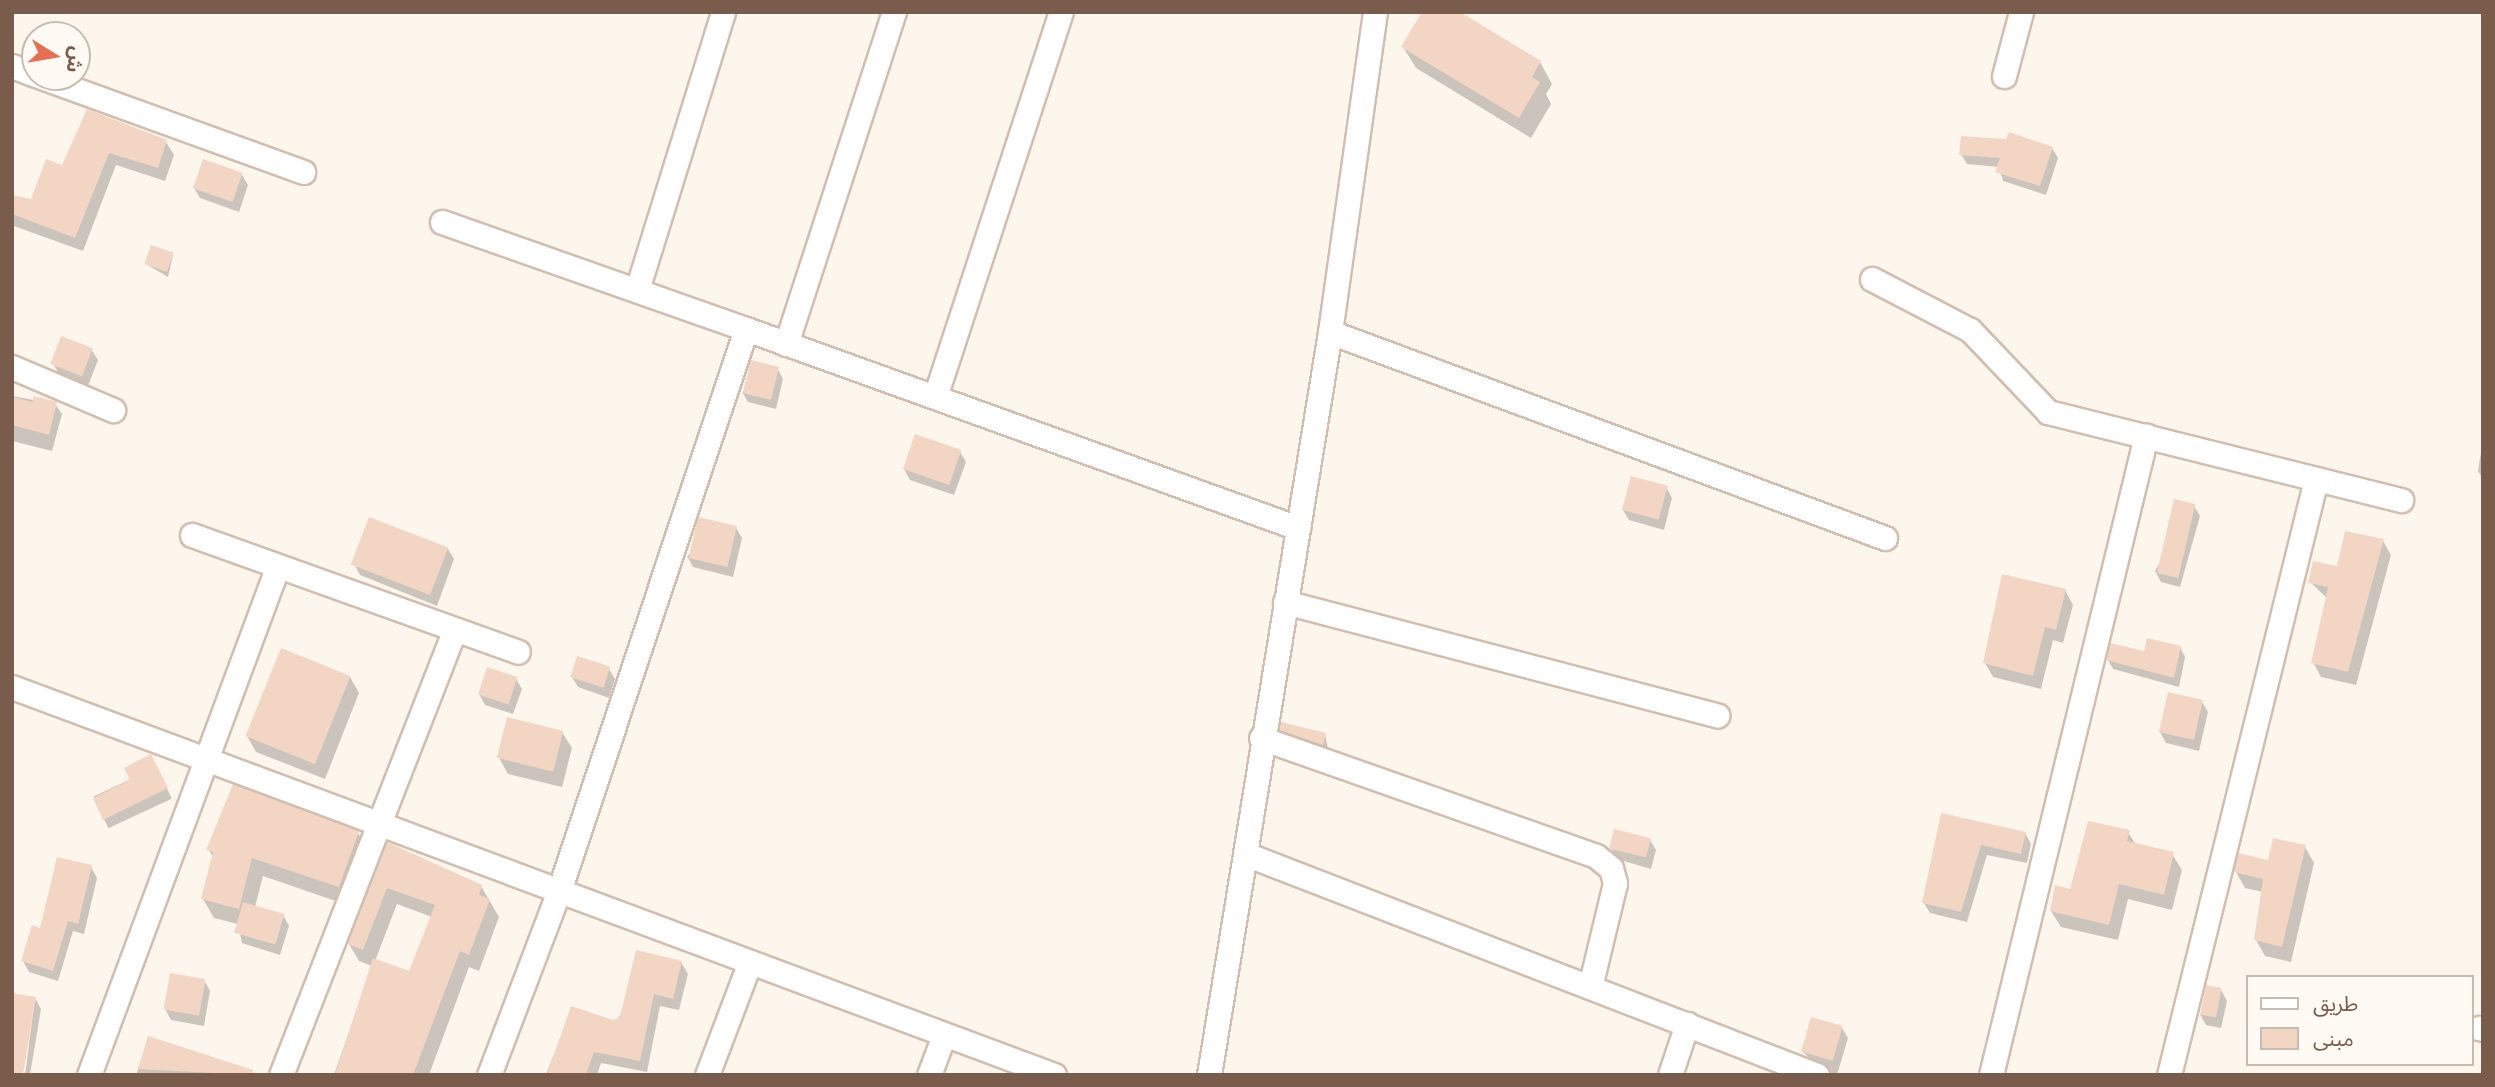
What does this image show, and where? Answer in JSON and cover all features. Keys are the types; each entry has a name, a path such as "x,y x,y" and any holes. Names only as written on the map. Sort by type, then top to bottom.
{"street":[{"path":"637,290 723,12"},
{"path":"786,344 894,12"},
{"path":"935,397 1061,12"},
{"path":"1209,1075 1248,855 1261,738 1330,332 1375,12"},
{"path":"2004,76 2021,12"},
{"path":"80,91 303,172"},
{"path":"442,222 1298,528"},
{"path":"1872,279 1970,330 2048,412 2401,500"},
{"path":"489,1075 560,888 746,329"},
{"path":"1330,332 1885,538"},
{"path":"12,367 113,410"},
{"path":"1991,1075 2146,436"},
{"path":"2169,1075 2316,479"},
{"path":"192,535 277,568 518,652"},
{"path":"89,1075 277,568"},
{"path":"1285,602 1717,715"},
{"path":"281,1075 375,821 454,631"},
{"path":"14,692 206,756 1054,1075"},
{"path":"1261,738 1596,856 1611,867 1615,883 1590,987"},
{"path":"1248,855 1817,1075"},
{"path":"707,1075 750,962"},
{"path":"1670,1075 1687,1024"},
{"path":"929,1075 944,1035"}],"building":[{"path":"1422,12 1460,12 1541,61 1532,77 1540,82 1519,118 1401,47"},
{"path":"87,109 167,140 158,168 109,153 75,238 12,214 12,195 31,199 46,159 62,165"},
{"path":"2009,132 2053,147 2040,186 1995,172 2000,158 1959,155 1961,136 2006,139"},
{"path":"203,159 243,173 233,202 193,188"},
{"path":"151,245 174,253 167,272 144,264"},
{"path":"61,336 93,348 82,376 50,364"},
{"path":"751,360 779,367 771,400 743,393"},
{"path":"34,396 57,402 49,435 12,425 12,397 32,402"},
{"path":"915,434 961,450 949,485 903,469"},
{"path":"1631,476 1668,486 1659,520 1622,510"},
{"path":"2174,499 2195,504 2178,578 2157,573"},
{"path":"369,517 448,547 430,595 351,565"},
{"path":"698,517 737,526 728,567 689,558"},
{"path":"2345,531 2384,539 2348,672 2311,663 2328,587 2308,583 2313,561 2337,566"},
{"path":"2002,574 2066,589 2056,630 2045,627 2033,676 1983,663"},
{"path":"2147,638 2181,646 2174,678 2106,660 2110,643 2144,651"},
{"path":"281,648 351,676 315,764 245,736"},
{"path":"577,656 610,667 603,688 570,677"},
{"path":"487,667 517,677 508,704 478,695"},
{"path":"2168,692 2203,700 2194,740 2159,732"},
{"path":"507,717 563,731 553,772 497,758"},
{"path":"1281,722 1326,733 1323,745 1279,730"},
{"path":"151,754 168,788 103,820 93,798 130,780 124,768"},
{"path":"233,784 359,831 339,887 252,858 239,909 201,899 213,852 206,850"},
{"path":"1941,813 2026,832 2021,854 1981,845 1961,912 1922,903"},
{"path":"2088,821 2130,830 2127,841 2174,852 2164,895 2119,884 2109,925 2050,911 2055,885 2070,889"},
{"path":"1614,829 1651,838 1646,858 1609,848"},
{"path":"2273,838 2306,845 2282,947 2254,940 2263,879 2234,872 2238,853 2268,860"},
{"path":"387,842 482,885 479,895 490,899 469,955 460,951 413,1075 335,1075 373,958 409,971 435,905 387,888 363,950 347,944"},
{"path":"57,857 92,865 78,924 68,921 53,971 21,961 32,925 40,928"},
{"path":"243,902 284,914 276,945 234,933"},
{"path":"636,950 682,961 673,999 654,994 640,1061 594,1052 586,1075 547,1075 571,1006 613,1020 620,1017"},
{"path":"170,973 205,979 199,1016 164,1009"},
{"path":"2206,985 2222,988 2216,1018 2200,1014"},
{"path":"12,993 36,997 23,1075 12,1075"},
{"path":"1811,1017 1843,1026 1833,1061 1801,1052"},
{"path":"148,1036 253,1070 252,1075 138,1069"}]}
